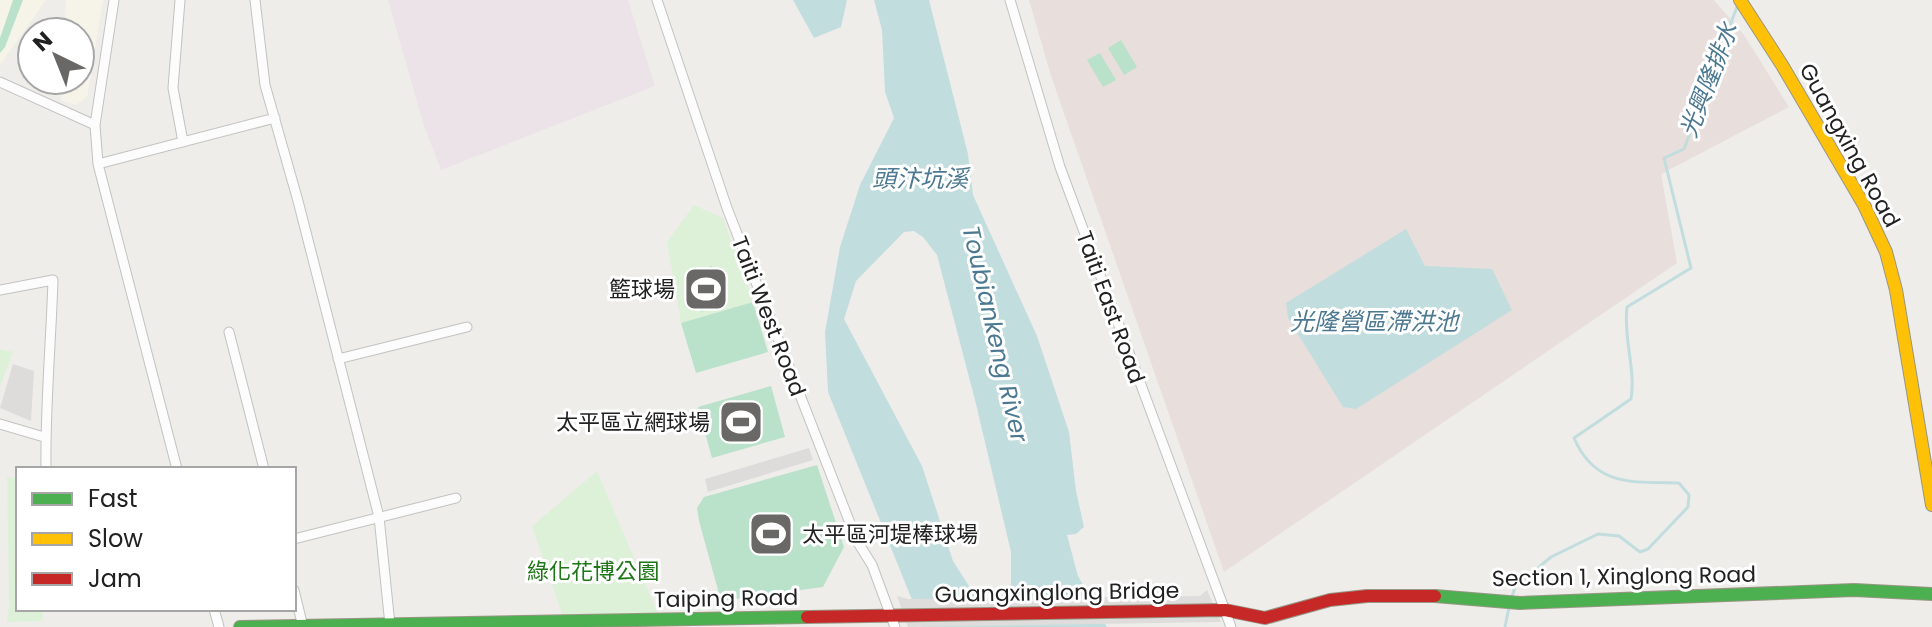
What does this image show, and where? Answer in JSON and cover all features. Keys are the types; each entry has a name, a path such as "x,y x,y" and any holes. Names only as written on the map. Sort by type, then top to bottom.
{"street":[{"path":"114,0 95,125 98,164 176,467"},
{"path":"180,0 173,88 183,142"},
{"path":"255,0 265,85 379,517 390,625"},
{"name":"Taiti West Road","path":"657,0 727,208 851,526 861,550 872,565 895,627"},
{"name":"Taiti East Road","path":"1010,0 1060,167 1231,627"},
{"name":"Guangxing Road","path":"1742,2 1864,205 1886,252 1896,290 1932,505"},
{"path":"0,82 95,125"},
{"path":"98,164 275,118"},
{"path":"0,290 53,280 50,380 44,437 46,467"},
{"path":"338,359 467,327"},
{"path":"229,332 263,467"},
{"path":"0,424 44,437"},
{"path":"296,538 456,498"},
{"name":"Section 1, Xinglong Road","path":"1225,610 1265,618 1330,600 1367,596 1450,596 1520,603 1854,590 1932,594"},
{"path":"296,598 303,627"},
{"name":"Guangxinglong Bridge","path":"890,614 1225,610"},
{"name":"Taiping Road","path":"240,627 564,624 890,614"},
{"name":"Taiping Road","path":"564,624 581,627"}],"shaded area":[{"path":"0,0 46,0 35,16 16,16 16,42 0,65"},
{"path":"66,0 103,0 96,42 96,16 66,16"},
{"path":"388,0 628,0 655,86 441,170 424,126"},
{"path":"1029,0 1714,0 1744,35 1789,107 1661,174 1677,263 1224,572 1051,76"},
{"path":"61,96 87,96 76,105 61,100"},
{"path":"13,364 34,371 31,421 0,408"},
{"path":"809,448 813,460 708,492 705,479"}],"green space":[{"path":"13,0 23,0 0,53 0,38"},
{"path":"1121,40 1137,67 1124,75 1108,48"},
{"path":"1100,53 1116,80 1103,87 1087,60"},
{"path":"694,205 723,218 753,302 681,323 667,242"},
{"name":"籃球場","path":"712,266 724,305 701,312 689,273"},
{"name":"太平區立網球場","path":"753,302 768,352 696,373 681,323"},
{"path":"0,349 13,352 0,387"},
{"name":"太平區立網球場","path":"771,386 785,437 712,458 698,407"},
{"name":"太平區河堤棒球場","path":"817,465 844,547 823,587 721,601 699,521 697,508 704,497"},
{"name":"綠化花博公園","path":"597,471 658,614 564,620 532,526"},
{"path":"7,477 16,478 16,611 43,611 42,621 7,622"}],"water":[{"path":"793,0 847,0 841,27 814,38"},
{"name":"頭汴坑溪","path":"874,0 929,0 968,154 973,195 1037,336 1069,432 1084,527 1076,534 1067,535 1078,576 1107,627 923,627 828,392 825,332 840,247 860,185 894,118 885,92 882,30","holes":["914,231 937,255 1011,552 1011,586 1002,599 993,603 976,597 953,561 922,466 844,319 856,281 904,232"]},
{"name":"光隆營區滯洪池","path":"1406,229 1425,266 1492,269 1512,310 1356,409 1343,407 1288,318 1286,303"}],"pier":[{"path":"1207,590 1221,622 908,627 897,596 908,599 1200,596"}],"waterway":[{"name":"光興隆排水","path":"1511,600 1515,587 1551,557 1598,534 1619,536 1640,552 1648,549 1688,507 1689,495 1679,483 1631,481 1604,474 1593,466 1574,438 1631,399 1627,307 1691,268 1664,158 1684,149 1738,4"},
{"name":"光興隆排水","path":"1505,627 1509,607"}],"traffic: fast":[{"path":"1435,596 1520,603 1854,590 1932,594"},
{"path":"240,627 807,617"}],"traffic: slow":[{"path":"1740,0 1864,205 1886,252 1896,290 1932,505"}],"traffic: jam":[{"path":"807,617 1225,610 1265,618 1330,600 1367,596 1435,596"}],"place":[{"name":"籃球場","path":"706,289"},
{"name":"太平區立網球場","path":"741,422"},
{"name":"太平區河堤棒球場","path":"771,534"}],"water label":[{"name":"Toubiankeng River","path":"995,334"}]}
